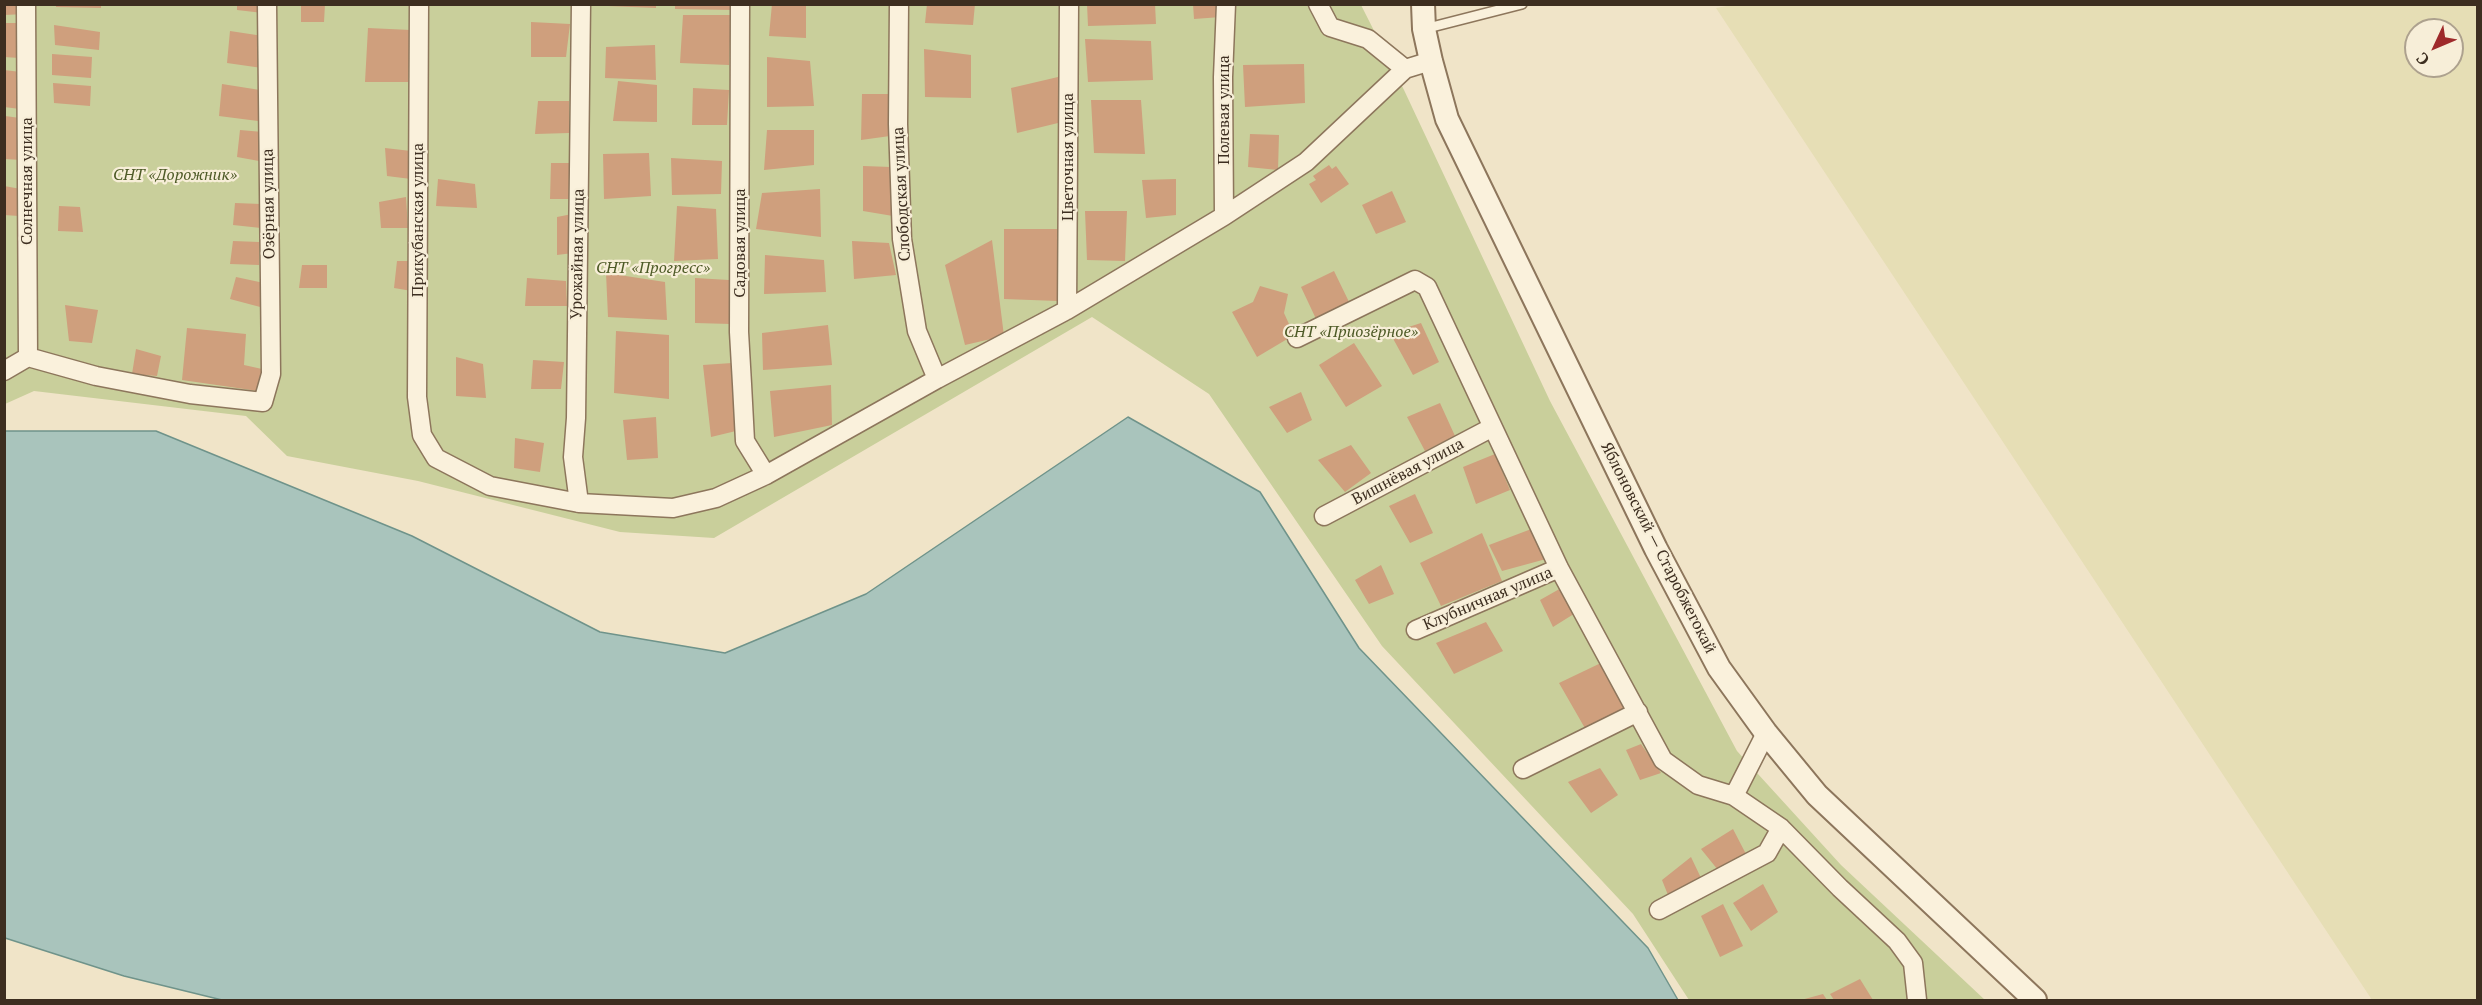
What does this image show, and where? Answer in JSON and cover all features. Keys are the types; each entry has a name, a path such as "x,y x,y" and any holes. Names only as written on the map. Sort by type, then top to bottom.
{"street":[{"name":"Солнечная улица","path":"26,4 28,357"},
{"name":"Озёрная улица","path":"28,357 108,378 190,394 263,402 271,374 267,4"},
{"name":"Прикубанская улица","path":"418,4 417,397 422,435 436,458 490,486 579,503"},
{"name":"Урожайная улица","path":"579,503 573,457 576,418 581,4"},
{"name":"Садовая улица","path":"740,4 741,363 746,441 766,475"},
{"name":"Слободская улица","path":"899,4 898,124 902,239 917,331 937,379"},
{"name":"Цветочная улица","path":"1067,310 1069,4"},
{"name":"Полевая улица","path":"1224,216 1223,77 1226,4"},
{"path":"1318,4 1330,27 1368,39 1404,69"},
{"name":"Яблоновский — Старобжегокай","path":"1423,4 1424,29 1447,119 1656,549 1719,668 1766,733 1817,795 2035,1000"},
{"path":"579,503 673,508 716,498 766,475 937,379 1067,310 1224,216 1306,162 1404,69 1431,61"},
{"path":"1297,338 1415,280 1427,287 1491,428 1559,568 1663,760 1698,785 1734,796 1780,828 1897,941 1913,963 1917,1000"},
{"path":"4,371 28,357"},
{"name":"Вишнёвая улица","path":"1324,516 1491,428"},
{"name":"Клубничная улица","path":"1416,630 1559,568"},
{"path":"1523,770 1638,712"},
{"path":"1734,796 1766,733"},
{"path":"1659,910 1767,853 1780,828"}],"lane":[{"path":"1424,29 1522,4"}],"shaded area":[{"path":"1732,5 2477,5 2477,1000 2372,1000 1716,8"}],"green space":[{"path":"4,5 1361,5 1404,90 1550,401 1737,751 1841,865 1985,1000 1689,1000 1633,914 1382,646 1209,394 1092,317 714,538 620,532 418,481 287,456 246,416 34,391 5,404"}],"water":[{"path":"1128,417 1260,492 1359,648 1648,948 1678,1000 222,1000 124,976 5,938 5,431 156,431 412,536 600,632 725,653 866,594"}],"building":[{"path":"4,4 24,4 26,14 4,15"},
{"path":"56,4 101,4 101,8 56,7"},
{"path":"237,4 263,4 263,13 237,10"},
{"path":"301,4 325,4 324,22 301,22"},
{"path":"608,4 656,4 656,8 608,6"},
{"path":"675,4 734,4 733,10 675,9"},
{"path":"772,4 806,4 806,38 769,36"},
{"path":"927,4 975,4 973,25 925,23"},
{"path":"1087,4 1155,4 1156,24 1088,26"},
{"path":"1193,4 1220,4 1221,17 1194,19"},
{"path":"683,15 731,15 729,65 680,63"},
{"path":"531,22 570,24 566,57 531,57"},
{"path":"4,23 19,23 19,58 4,57"},
{"path":"54,25 100,32 99,50 55,45"},
{"path":"368,28 411,30 408,82 365,82"},
{"path":"230,31 263,36 262,68 227,63"},
{"path":"1085,39 1151,41 1153,80 1088,82"},
{"path":"655,45 656,80 605,78 606,47"},
{"path":"924,49 971,55 971,98 925,97"},
{"path":"52,54 92,57 91,78 52,75"},
{"path":"767,57 810,61 814,106 767,107"},
{"path":"1304,64 1305,103 1245,107 1243,65"},
{"path":"4,70 21,72 20,109 4,107"},
{"path":"1058,77 1058,123 1017,133 1011,88"},
{"path":"618,81 657,85 657,122 613,121"},
{"path":"53,83 91,86 90,106 54,103"},
{"path":"222,84 260,90 258,121 219,116"},
{"path":"693,88 729,90 727,125 692,125"},
{"path":"862,94 891,94 890,136 861,140"},
{"path":"1091,100 1141,100 1145,154 1094,153"},
{"path":"538,101 569,101 569,133 535,134"},
{"path":"5,116 20,118 21,160 5,159"},
{"path":"240,130 263,132 259,161 237,157"},
{"path":"767,130 814,130 814,165 764,170"},
{"path":"1250,134 1279,135 1278,170 1248,167"},
{"path":"385,148 411,151 411,179 387,176"},
{"path":"649,153 651,196 604,199 603,154"},
{"path":"671,158 722,161 721,194 672,195"},
{"path":"551,163 570,163 570,199 550,199"},
{"path":"1329,165 1332,169 1336,166 1349,184 1321,203 1309,184 1316,180 1313,176"},
{"path":"863,166 891,167 893,216 863,211"},
{"path":"438,179 475,184 477,208 436,206"},
{"path":"1176,179 1176,215 1146,218 1142,180"},
{"path":"4,186 21,189 19,216 4,215"},
{"path":"820,189 821,237 756,229 762,193"},
{"path":"1392,191 1406,222 1376,234 1362,205"},
{"path":"406,197 408,228 381,228 379,202"},
{"path":"235,203 261,204 261,228 233,225"},
{"path":"59,206 80,207 83,232 58,231"},
{"path":"677,206 716,209 718,259 674,261"},
{"path":"1085,211 1127,211 1125,261 1087,260"},
{"path":"572,214 573,253 557,255 557,217"},
{"path":"1004,229 1060,229 1058,301 1004,299"},
{"path":"992,240 1004,336 965,345 945,265"},
{"path":"233,241 259,242 259,265 230,264"},
{"path":"852,241 889,243 896,275 854,279"},
{"path":"765,255 824,260 826,292 764,294"},
{"path":"397,261 410,261 412,291 394,288"},
{"path":"302,265 327,265 327,288 299,288"},
{"path":"1334,271 1351,306 1317,321 1301,287"},
{"path":"606,273 665,282 667,320 608,317"},
{"path":"236,277 264,283 264,308 230,299"},
{"path":"527,278 566,281 567,306 525,306"},
{"path":"695,278 729,280 731,324 695,323"},
{"path":"1260,286 1288,294 1284,313 1294,335 1257,357 1232,312 1253,302"},
{"path":"65,305 98,310 92,343 69,341"},
{"path":"1421,323 1439,362 1413,375 1390,333"},
{"path":"828,325 832,365 763,370 762,333"},
{"path":"187,328 246,334 244,365 262,369 258,391 182,380"},
{"path":"616,331 669,335 669,399 614,393"},
{"path":"1354,343 1382,386 1346,407 1319,365"},
{"path":"136,349 161,356 157,376 132,374"},
{"path":"456,357 483,364 486,398 456,396"},
{"path":"533,360 564,362 561,389 531,389"},
{"path":"732,363 736,431 711,437 703,365"},
{"path":"831,385 832,425 774,437 770,391"},
{"path":"1301,392 1312,420 1287,433 1269,407"},
{"path":"1440,403 1455,436 1425,451 1407,417"},
{"path":"656,417 658,458 627,460 623,420"},
{"path":"515,438 544,443 540,472 514,468"},
{"path":"1351,445 1371,473 1345,492 1318,460"},
{"path":"1495,454 1510,490 1476,504 1463,467"},
{"path":"1415,494 1433,533 1410,543 1389,506"},
{"path":"1534,528 1546,559 1502,571 1489,545"},
{"path":"1482,533 1502,581 1441,606 1420,563"},
{"path":"1381,565 1394,594 1369,604 1355,580"},
{"path":"1563,587 1577,612 1553,627 1540,600"},
{"path":"1486,622 1503,651 1454,674 1436,643"},
{"path":"1603,662 1629,709 1586,730 1559,683"},
{"path":"1641,744 1661,773 1640,780 1626,750"},
{"path":"1600,768 1618,795 1591,813 1568,782"},
{"path":"1733,829 1747,856 1718,870 1701,849"},
{"path":"1691,857 1701,878 1668,895 1662,880"},
{"path":"1763,884 1778,912 1751,931 1733,903"},
{"path":"1723,904 1743,946 1720,957 1701,916"},
{"path":"1860,979 1873,1000 1834,1000 1830,994"},
{"path":"1823,994 1827,1000 1801,1000"}],"park label":[{"name":"СНТ «Дорожник»","path":"175,175"},
{"name":"СНТ «Прогресс»","path":"653,268"},
{"name":"СНТ «Приозёрное»","path":"1351,332"}]}
